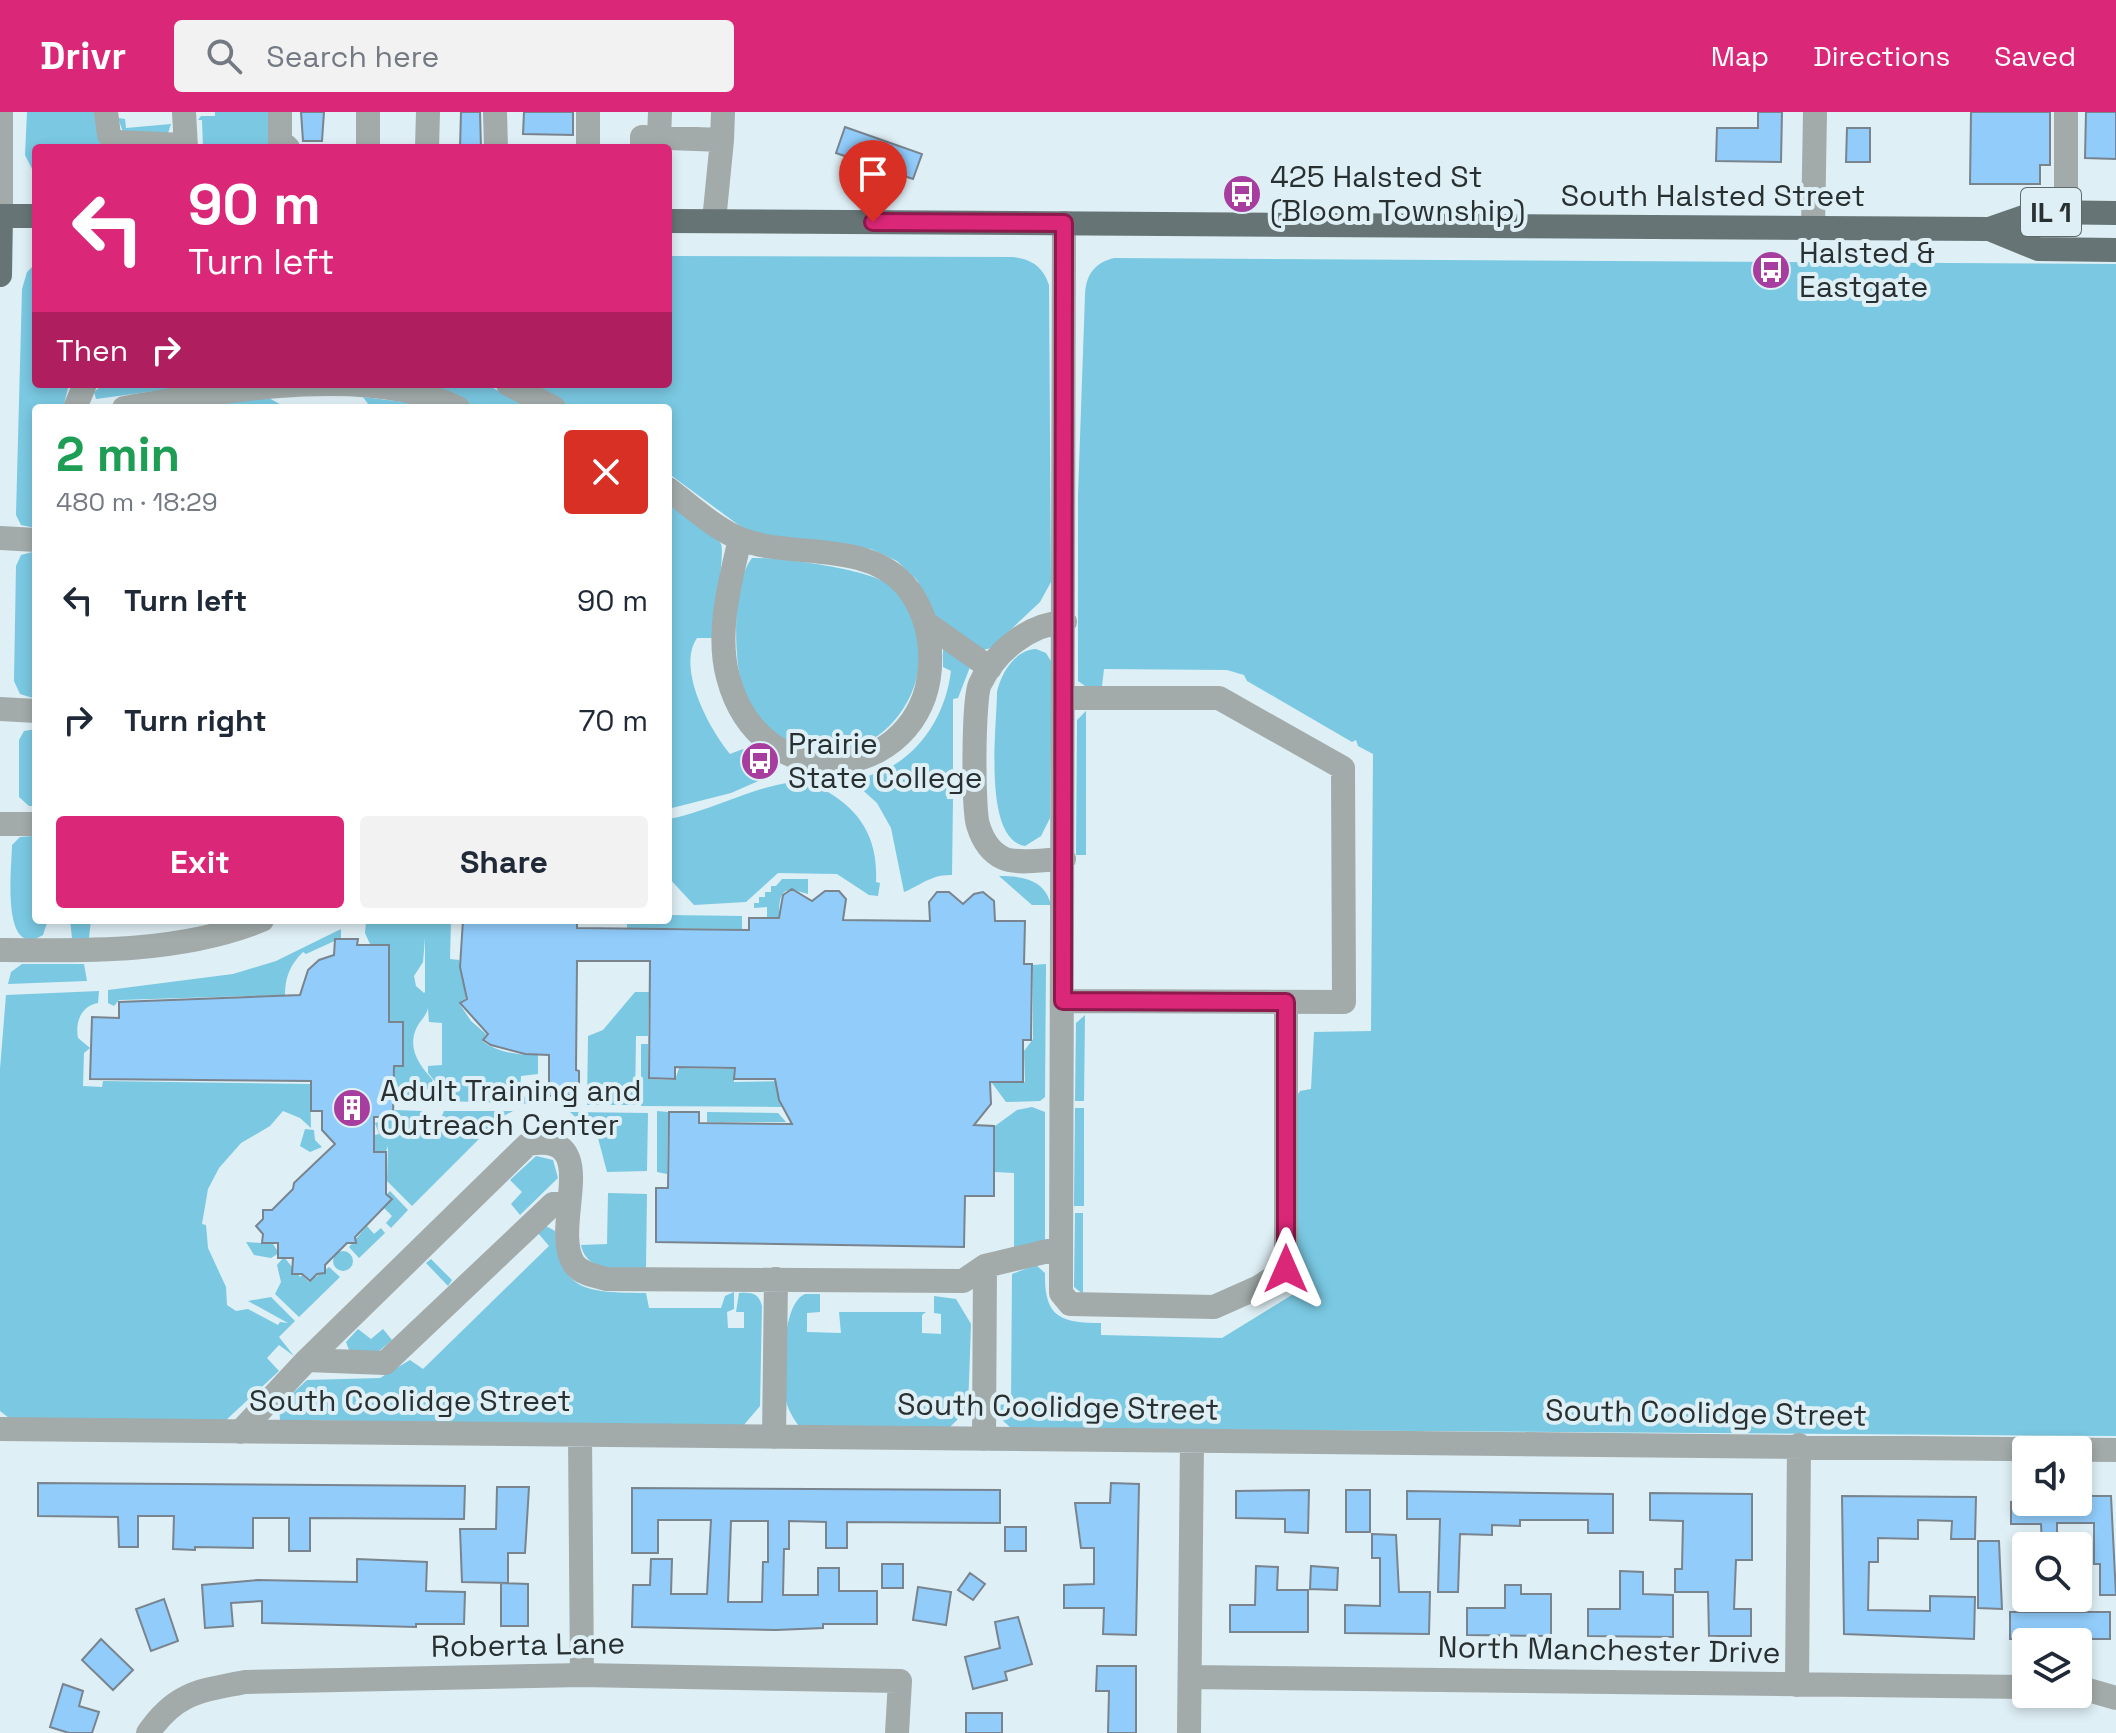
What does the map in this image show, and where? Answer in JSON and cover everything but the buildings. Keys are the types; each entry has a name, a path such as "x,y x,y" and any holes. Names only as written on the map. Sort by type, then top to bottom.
{"main road":[{"name":"South Halsted Street","path":"672,221 1989,229 2038,212 2116,213"},
{"path":"0,275 1,216 32,216"},
{"name":"South Halsted Street","path":"1989,229 2038,249 2116,250"}],"street":[{"path":"1,112 1,216"},
{"path":"106,112 109,135 116,142 143,144"},
{"path":"184,112 184,144"},
{"path":"280,112 284,144"},
{"path":"368,112 368,144"},
{"path":"427,144 428,112"},
{"path":"495,112 496,144"},
{"path":"588,112 588,144"},
{"path":"660,112 650,143 722,140"},
{"path":"714,221 723,112"},
{"path":"1813,228 1815,112"},
{"path":"2066,112 2066,212"},
{"path":"1064,223 1061,1293 1070,1304 1214,1307 1259,1287 1286,1269 1286,1002"},
{"path":"148,404 228,391 286,388"},
{"path":"369,388 432,396 449,404"},
{"path":"516,388 546,404"},
{"path":"672,492 740,539 765,547 840,555 881,567 906,586 926,623 931,660 923,703 902,733 863,757 841,762 809,761 790,756 756,734 738,709 727,674 725,629 729,586 740,539"},
{"path":"0,538 32,540"},
{"path":"1064,859 1005,859 989,848 977,823 975,710 978,687 990,668 1027,632 1043,623 1065,622"},
{"path":"926,623 990,668"},
{"path":"1063,1001 1344,1002 1343,768 1219,698 1064,698"},
{"path":"0,709 32,711"},
{"path":"0,824 32,824"},
{"path":"0,950 87,950 162,944 238,930 252,924"},
{"path":"240,1432 307,1360 528,1144 547,1141 559,1144 567,1155 571,1172 568,1248 574,1265 588,1275 607,1279 963,1281 985,1266 1006,1264 1061,1248"},
{"path":"307,1360 385,1363 553,1204 569,1202"},
{"path":"984,1439 985,1266"},
{"path":"774,1437 776,1279"},
{"name":"South Coolidge Street","path":"0,1429 2116,1450"},
{"path":"580,1435 582,1675"},
{"path":"1189,1733 1192,1441"},
{"path":"1797,1685 1799,1445"},
{"name":"Roberta Lane","path":"148,1733 163,1712 190,1693 245,1682 582,1675 900,1681 897,1733"},
{"name":"North Manchester Drive","path":"1191,1677 2012,1687"},
{"path":"2092,1691 2116,1698"}],"shaded area":[{"path":"27,112 97,112 109,144 32,144 32,169 25,155"},
{"path":"215,112 271,112 275,144 203,144 202,120 198,120 201,116 215,116"},
{"path":"118,118 125,119 126,128 171,124 168,133 123,132"},
{"path":"672,256 1012,257 1031,262 1044,273 1049,285 1051,582 1040,602 991,648 983,650 939,625 917,580 897,561 871,549 780,538 744,529 672,476 672,404 564,404 538,388 672,388"},
{"path":"1114,258 2116,264 2116,1436 1011,1428 1001,1419 994,1405 1011,1404 1012,1274 1036,1265 1045,1273 1045,1288 1051,1308 1065,1319 1101,1323 1101,1335 1222,1338 1295,1293 1296,1098 1300,1091 1311,1089 1314,1032 1371,1031 1373,754 1358,746 1356,740 1352,742 1247,681 1244,675 1227,670 1104,669 1102,686 1085,686 1078,681 1078,495 1085,295 1092,271"},
{"path":"32,267 32,388 68,388 64,404 32,404 32,527 21,525 16,515 22,289 27,272"},
{"path":"99,388 177,388 96,399 94,392"},
{"path":"428,388 493,388 524,404 467,404"},
{"path":"267,397 280,404 218,404"},
{"path":"363,397 412,403 412,404 368,404"},
{"path":"672,501 711,531 722,549 713,638 697,638 692,651 690,666 698,699 713,730 730,754 743,749 750,755 747,760 761,771 765,766 774,774 731,793 672,808"},
{"path":"32,552 32,698 20,694 14,681 16,566 21,555"},
{"path":"752,558 804,562 848,570 893,587 912,614 920,644 917,675 906,704 887,728 862,745 831,751 796,744 776,733 759,718 743,688 737,650 738,599"},
{"path":"943,647 970,667 958,698 953,699 953,780 947,781 947,799 953,799 952,875 932,878 904,892 891,828 877,803 856,784 902,760 932,727 944,700 951,671 943,667"},
{"path":"1036,649 1046,653 1052,663 1050,818 1041,836 1025,846 1011,839 1002,824 997,803 997,692 1002,677 1015,658"},
{"path":"1086,711 1086,855 1076,855 1077,720"},
{"path":"32,730 32,806 19,797 19,740 24,731"},
{"path":"803,782 829,789 828,792 859,819 871,841 876,882 880,883 878,896 869,895 837,874 778,873 746,902 694,905 672,881 672,818 788,783"},
{"path":"32,836 32,924 47,924 43,935 29,939 20,935 11,908 12,845 20,837"},
{"path":"999,876 1024,878 1038,884 1051,905 1032,905"},
{"path":"782,879 808,879 808,894 794,890 785,892 780,900 779,917 767,917 767,907 754,908 754,903 759,903 759,897 765,897 765,892 771,892 771,886 776,886"},
{"path":"672,915 742,916 742,929 627,928 627,924 672,924"},
{"path":"70,924 91,924 89,938 72,938"},
{"path":"366,924 451,924 450,959 459,960 466,998 459,1003 471,1021 486,1034 482,1041 509,1052 538,1055 538,1074 521,1076 520,1092 523,1097 538,1095 538,1104 445,1101 440,1087 428,1073 428,1066 442,1065 442,1023 429,1022 428,1008 416,1029 413,1044 420,1064 433,1080 424,1095 412,1095 412,1103 393,1102 389,1066 404,1066 404,1022 389,1021 390,945 370,944 365,933","holes":["425,938 424,993 416,986 414,976 423,962"]},
{"path":"341,929 341,938 306,954 303,952 298,957 289,972 285,995 119,1000 114,1006 108,1003 108,990 233,974 276,961"},
{"path":"22,964 84,964 87,981 8,984 11,972"},
{"path":"1046,964 1045,1097 1040,1101 1006,1102 992,1083 1025,1082 1024,1051 1033,1039 1033,965"},
{"path":"99,991 98,1003 83,1011 77,1026 78,1038 90,1048 84,1053 83,1086 102,1087 103,1081 310,1084 311,1128 300,1118 283,1111 270,1126 241,1143 219,1168 208,1189 202,1224 206,1225 208,1248 226,1287 227,1305 236,1311 248,1309 278,1325 280,1322 288,1323 248,1301 271,1297 295,1321 279,1337 294,1356 279,1345 267,1358 279,1371 225,1421 9,1418 0,1411 0,1069 6,995"},
{"path":"635,992 649,992 648,1036 636,1036 635,1105 587,1105 588,1036 603,1030"},
{"path":"1085,1015 1084,1101 1075,1101 1076,1023"},
{"path":"641,1044 648,1044 648,1079 675,1080 679,1068 734,1069 734,1082 785,1081 778,1091 782,1107 641,1106"},
{"path":"1032,1107 1045,1112 1045,1241 1014,1249 1014,1173 995,1172 995,1126 1017,1110"},
{"path":"1075,1108 1084,1108 1084,1206 1074,1206"},
{"path":"394,1110 422,1111 426,1125 436,1130 444,1111 513,1111 500,1118 412,1206 387,1181 388,1146 386,1151 375,1151 375,1135 379,1134 375,1123 393,1117"},
{"path":"657,1111 668,1112 667,1174 657,1172"},
{"path":"570,1112 648,1113 647,1171 607,1172 598,1138"},
{"path":"707,1112 778,1113 786,1122 707,1122"},
{"path":"305,1129 314,1130 315,1140 322,1147 310,1152 300,1146"},
{"path":"536,1156 553,1160 558,1178 520,1215 511,1204 522,1192 510,1180"},
{"path":"390,1191 408,1210 391,1228 386,1223 392,1216 384,1208 393,1199 387,1194"},
{"path":"608,1193 647,1194 646,1268 607,1267 590,1261 585,1255 581,1245 607,1244"},
{"path":"1075,1213 1083,1213 1083,1294 1074,1287"},
{"path":"367,1226 374,1234 381,1228 385,1233 359,1258 349,1247"},
{"path":"546,1226 555,1231 563,1268 582,1286 610,1292 646,1293 649,1308 721,1308 725,1296 734,1292 734,1309 727,1312 728,1328 744,1328 744,1312 736,1312 739,1293 757,1296 762,1306 760,1406 743,1426 280,1420 279,1406 307,1380 380,1378 410,1360 423,1369 549,1246 538,1233"},
{"path":"246,1242 273,1244 279,1253 271,1258 254,1255"},
{"path":"343,1251 350,1254 353,1261 350,1268 343,1271 336,1268 333,1261 336,1254"},
{"path":"284,1257 300,1277 302,1275 309,1282 329,1267 340,1277 299,1317 275,1294 281,1282 277,1265"},
{"path":"431,1259 452,1280 448,1286 426,1263"},
{"path":"805,1294 820,1294 820,1312 807,1313 807,1332 841,1333 839,1312 926,1312 922,1315 922,1333 941,1334 941,1314 934,1313 934,1296 956,1299 971,1324 968,1409 949,1428 799,1426 790,1413 785,1397 784,1357 791,1311"},
{"path":"358,1329 371,1339 383,1329 392,1340 378,1352 349,1350 346,1342"}],"place":[{"name":"425 Halsted St (Bloom Township)","path":"1242,194"},
{"name":"Halsted & Eastgate","path":"1771,270"},
{"name":"Prairie State College","path":"760,761"},
{"name":"Adult Training and Outreach Center","path":"352,1108"}],"route":[{"path":"873,222 1064,223 1063,1001 1286,1002 1286,1269"}]}
